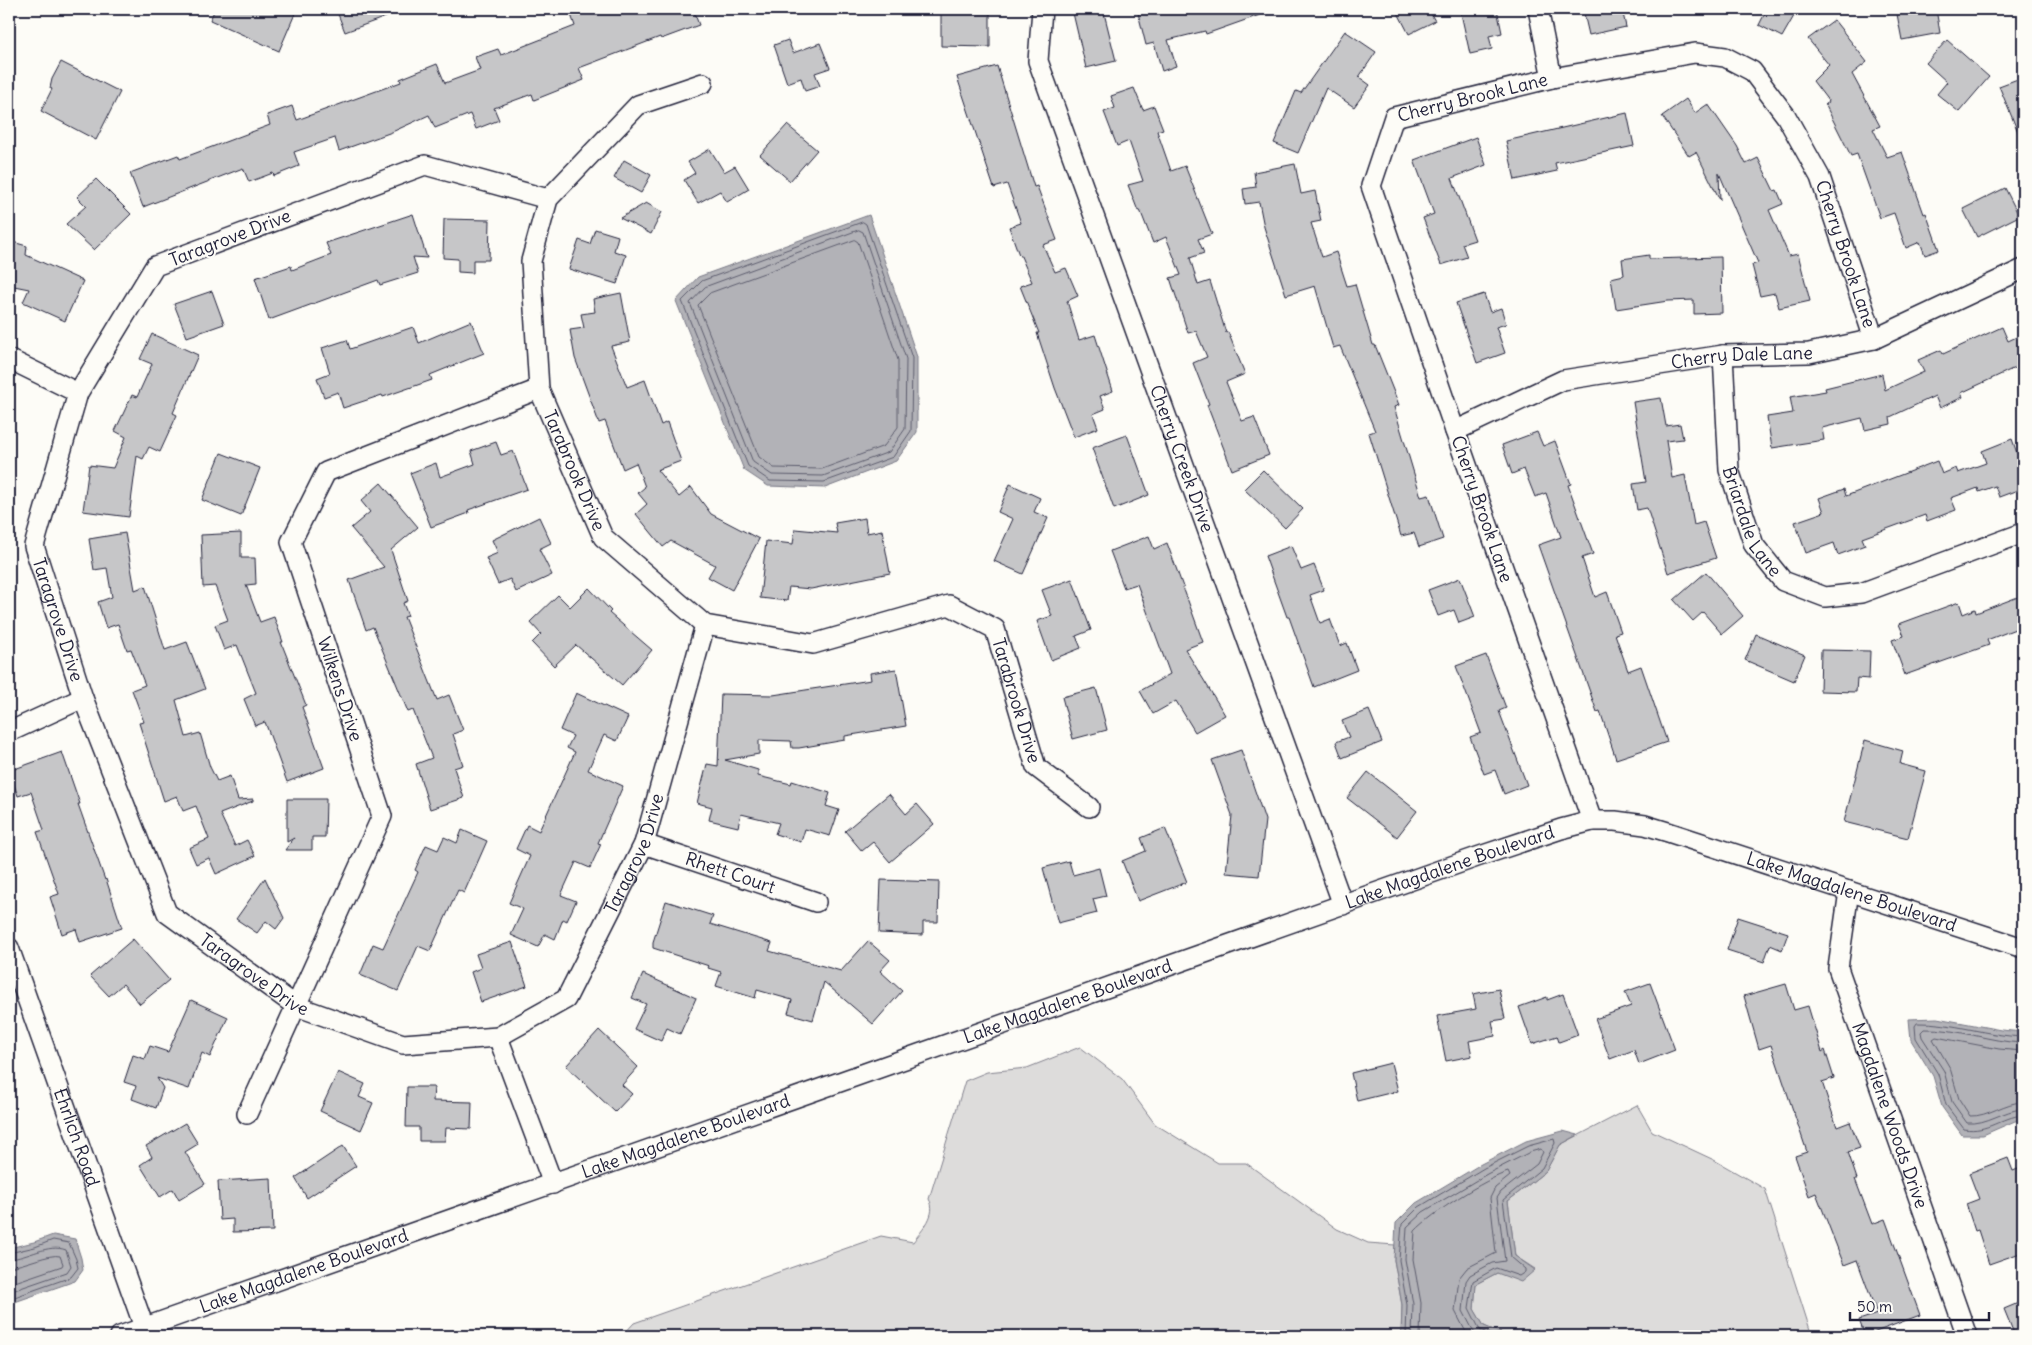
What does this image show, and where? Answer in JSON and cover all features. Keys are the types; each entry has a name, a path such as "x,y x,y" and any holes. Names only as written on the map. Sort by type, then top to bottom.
{"street":[{"name":"Cherry Creek Drive","path":"1042,9 1038,61 1343,905"},
{"path":"1538,9 1552,78"},
{"name":"Cherry Brook Lane","path":"1592,821 1371,186 1394,117 1552,78 1695,53 1725,57 1752,72 1786,116 1820,178 1874,339"},
{"name":"Tarabrook Drive","path":"703,83 638,105 548,199 531,261 539,390 603,537 705,625 812,644 949,605 995,629 1036,768 1089,807"},
{"name":"Taragrove Drive","path":"548,199 424,165 155,266 78,393 34,546 83,698 167,913 296,1006 403,1044 498,1037 566,999 644,844 705,625"},
{"name":"Cherry Dale Lane","path":"1455,431 1564,380 1723,355 1809,353 1874,339 2023,269"},
{"name":"Briardale Lane","path":"1723,355 1729,470 1754,545 1783,580 1825,597 1861,593 2023,533"},
{"path":"9,359 78,393"},
{"name":"Wilkens Drive","path":"246,1114 382,816 291,542 326,472 539,390"},
{"path":"9,732 83,698"},
{"name":"Lake Magdalene Boulevard","path":"120,1336 1477,857 1561,829 1592,821 1615,821 1645,825 2023,948"},
{"name":"Rhett Court","path":"644,844 816,902"},
{"name":"Magdalene Woods Drive","path":"1849,891 1838,968 1967,1336"},
{"name":"Ehrlich Road","path":"9,948 144,1327"},
{"path":"498,1037 553,1184"}],"shaded area":[{"path":"1080,1047 1122,1079 1155,1124 1218,1163 1246,1163 1337,1229 1368,1243 1395,1245 1394,1260 1402,1305 1401,1336 622,1336 634,1323 881,1236 913,1242 928,1222 932,1210 929,1199 965,1081 987,1072 1027,1068"},
{"path":"1637,1105 1652,1131 1714,1160 1765,1189 1812,1336 1508,1336 1484,1326 1474,1309 1476,1284 1497,1273 1535,1269 1515,1256 1508,1201 1546,1171 1560,1145"}],"water":[{"path":"869,215 917,357 917,432 896,461 825,488 768,486 744,470 676,301 698,277"},
{"path":"1937,1018 2001,1030 2023,1032 2023,1120 2015,1121 1983,1135 1962,1135 1942,1107 1933,1076 1911,1040 1909,1019"},
{"path":"1563,1131 1578,1135 1560,1145 1546,1171 1508,1201 1515,1256 1535,1270 1521,1282 1497,1273 1476,1284 1474,1309 1484,1326 1508,1336 1401,1336 1402,1305 1394,1260 1396,1223 1416,1203 1481,1164 1526,1141"},
{"path":"53,1235 75,1239 83,1270 75,1281 9,1304 9,1248"}],"building":[{"path":"215,9 297,9 279,51 210,20"},
{"path":"336,9 402,9 402,11 345,32"},
{"path":"569,9 693,9 699,25 661,39 660,37 579,68 584,80 534,100 532,94 494,108 499,120 476,129 470,114 435,128 429,115 392,132 339,151 335,138 294,152 299,166 274,176 273,173 249,182 243,168 143,207 130,173 178,155 180,159 270,125 267,115 292,106 297,120 401,82 400,79 437,64 445,83 480,70 475,57 498,49 501,55 575,26"},
{"path":"941,9 990,9 990,47 941,46"},
{"path":"1103,9 1116,61 1086,68 1073,13"},
{"path":"1137,9 1270,9 1271,11 1206,34 1205,31 1168,40 1176,66 1162,71 1154,43 1146,45"},
{"path":"1396,9 1428,9 1435,21 1409,34"},
{"path":"1460,9 1497,9 1502,33 1489,36 1492,49 1470,54"},
{"path":"1583,9 1622,9 1626,27 1589,35"},
{"path":"1767,9 1798,9 1782,37 1759,25"},
{"path":"1896,9 1936,9 1940,33 1902,40"},
{"path":"1834,20 1867,62 1852,74 1880,126 1873,129 1887,157 1902,152 1939,250 1925,255 1920,242 1906,248 1894,213 1880,218 1857,154 1851,156 1825,104 1829,102 1813,81 1829,65 1808,39"},
{"path":"1345,31 1376,52 1359,77 1370,85 1354,107 1326,88 1298,153 1274,143 1296,91 1301,93"},
{"path":"788,40 793,53 820,43 830,68 815,73 820,86 805,91 801,78 787,83 774,45"},
{"path":"1947,40 1989,77 1959,112 1937,94 1947,82 1926,63"},
{"path":"61,62 120,92 96,140 41,111 52,89 50,88 52,79"},
{"path":"997,66 1034,187 1037,186 1057,240 1043,245 1055,272 1066,268 1078,296 1067,301 1079,340 1095,335 1113,391 1100,396 1105,409 1093,414 1098,428 1074,437 1055,388 1037,333 1039,333 1020,286 1032,282 1019,255 1009,227 1021,223 1007,184 994,188 957,77"},
{"path":"2023,77 2023,144 1999,86"},
{"path":"1134,88 1143,110 1154,106 1163,129 1157,131 1171,171 1185,166 1212,234 1198,239 1204,253 1190,258 1198,285 1210,281 1226,333 1228,332 1245,374 1226,382 1242,421 1254,417 1269,455 1232,470 1193,363 1207,357 1196,331 1188,333 1170,278 1181,275 1166,237 1153,243 1128,185 1143,181 1129,141 1117,146 1104,112 1115,108 1111,96"},
{"path":"1686,99 1695,113 1708,104 1737,146 1746,164 1758,158 1774,191 1777,190 1783,204 1769,210 1789,256 1798,254 1810,301 1779,308 1775,293 1760,296 1752,265 1758,263 1719,173 1720,200 1696,152 1689,156 1662,116"},
{"path":"1627,113 1634,146 1555,163 1557,171 1515,180 1506,141"},
{"path":"787,125 817,150 790,181 760,155"},
{"path":"1476,137 1486,165 1452,178 1475,240 1462,244 1467,257 1441,265 1423,218 1434,214 1414,160"},
{"path":"710,149 724,172 735,166 749,189 727,202 720,191 698,203 684,180 695,173 688,162"},
{"path":"624,160 651,175 641,193 614,178"},
{"path":"1295,164 1301,194 1315,191 1321,221 1311,223 1322,257 1336,252 1347,286 1355,284 1373,345 1375,345 1399,405 1394,407 1421,497 1429,495 1443,539 1419,547 1414,533 1401,536 1369,433 1375,431 1340,346 1333,348 1315,286 1286,295 1264,227 1259,202 1245,204 1243,189 1256,187 1254,172"},
{"path":"96,179 131,214 94,250 66,224 86,206 77,197"},
{"path":"2005,188 2019,216 1977,237 1963,209"},
{"path":"646,203 662,212 651,234 620,218"},
{"path":"413,214 427,258 413,257 418,273 380,285 378,280 269,320 255,278 291,266 292,270 331,255 326,243"},
{"path":"444,219 490,220 489,260 473,260 473,273 458,272 458,259 443,258"},
{"path":"595,229 618,236 614,251 626,255 617,284 569,269 579,240 590,244"},
{"path":"9,241 27,246 26,255 83,281 65,321 23,302 29,289 9,285"},
{"path":"1649,255 1649,259 1721,257 1722,313 1694,314 1694,300 1668,301 1616,309 1611,278 1624,275 1622,259"},
{"path":"212,291 224,324 187,337 174,304"},
{"path":"621,293 630,342 611,346 627,387 645,380 661,425 667,422 681,461 657,470 679,497 691,487 711,514 759,539 732,590 708,577 715,565 671,541 663,547 636,514 647,504 638,493 645,487 636,463 623,469 605,421 599,423 575,358 570,330 584,328 581,314 595,312 593,299"},
{"path":"1484,294 1490,312 1501,308 1506,324 1496,327 1505,353 1477,363 1456,303"},
{"path":"471,321 484,353 430,375 432,380 383,397 382,395 343,408 338,392 324,397 317,378 330,373 322,348 347,340 350,349 413,327 419,343"},
{"path":"2002,327 2008,341 2023,334 2023,364 1961,393 1963,397 1940,408 1935,396 1890,417 1891,424 1865,430 1862,418 1822,428 1824,440 1772,448 1767,417 1793,413 1790,397 1826,391 1825,388 1882,374 1885,390 1924,372 1918,360 1941,350 1943,354"},
{"path":"152,334 198,355 173,413 177,415 160,452 149,447 143,459 137,456 129,517 83,511 89,465 113,468 126,437 115,431 132,395 137,397 152,364 140,359"},
{"path":"1661,398 1666,426 1680,424 1683,439 1666,441 1672,478 1685,475 1694,525 1704,522 1716,558 1668,573 1647,508 1637,510 1633,484 1646,482 1633,402"},
{"path":"1537,432 1543,446 1555,441 1571,484 1568,485 1593,554 1582,558 1595,597 1607,592 1621,632 1615,634 1628,671 1641,666 1667,742 1616,759 1600,711 1597,712 1538,545 1561,537 1546,493 1535,497 1524,469 1512,474 1502,445"},
{"path":"1127,435 1149,495 1114,509 1092,448"},
{"path":"2012,439 2023,470 2023,488 1999,497 1995,486 1979,492 1978,488 1951,498 1956,510 1927,521 1925,515 1862,538 1865,545 1838,555 1834,543 1806,553 1795,522 1824,512 1819,498 1844,489 1846,496 1937,461 1942,474 1956,468 1958,473 1986,463 1982,451"},
{"path":"496,442 501,455 513,451 527,489 468,510 469,513 431,527 410,473 436,463 440,477 475,464 471,451"},
{"path":"221,453 260,468 241,516 202,500"},
{"path":"1263,470 1303,509 1285,528 1244,489"},
{"path":"381,483 418,527 391,550 408,601 403,603 408,616 404,617 437,700 449,695 463,730 453,734 463,765 454,768 464,798 430,809 416,764 432,758 413,710 408,712 373,627 366,630 349,580 384,567 351,528 370,512 361,501"},
{"path":"1010,484 1040,498 1034,512 1048,518 1023,574 994,561 1013,519 998,512"},
{"path":"539,517 551,543 539,549 552,575 516,592 510,579 498,584 486,558 498,553 492,540"},
{"path":"865,518 867,533 882,530 890,573 811,589 789,587 787,601 760,598 766,541 793,544 795,529 837,533 835,523"},
{"path":"125,533 135,590 145,586 165,650 187,642 205,689 176,700 186,737 200,733 210,767 217,781 230,776 238,800 253,799 253,801 220,814 235,846 247,840 255,856 216,874 209,858 196,864 189,848 209,839 196,806 183,811 177,796 164,801 139,723 144,722 132,690 145,685 131,649 127,650 118,624 106,628 98,602 112,597 107,568 94,570 89,539"},
{"path":"241,533 241,558 255,558 256,584 246,585 260,622 274,617 283,642 281,642 306,705 302,707 324,768 287,782 265,722 255,726 244,699 256,693 237,645 224,650 215,625 228,620 215,586 203,587 201,535"},
{"path":"1149,536 1154,549 1167,543 1203,642 1185,649 1225,715 1195,732 1176,701 1153,714 1140,691 1170,674 1137,584 1124,588 1110,551"},
{"path":"1291,546 1301,570 1314,565 1324,590 1310,595 1320,623 1330,619 1340,646 1347,643 1357,670 1314,687 1265,556"},
{"path":"1706,572 1743,616 1722,634 1703,612 1693,621 1674,600"},
{"path":"1460,578 1475,617 1459,623 1454,610 1438,616 1428,590"},
{"path":"1072,579 1091,630 1076,636 1081,648 1051,660 1037,621 1052,616 1042,590"},
{"path":"589,588 611,611 609,613 652,650 622,685 576,645 554,666 532,643 541,634 530,622 558,595 570,607"},
{"path":"2023,595 2023,626 1987,640 1989,645 1905,675 1892,640 1904,636 1899,624 1959,602 1963,614 1975,609 1976,613"},
{"path":"1756,634 1805,655 1794,681 1745,660"},
{"path":"1821,650 1870,651 1869,679 1857,678 1856,692 1820,691"},
{"path":"1486,655 1506,708 1499,711 1527,785 1504,794 1495,770 1484,774 1470,737 1481,733 1456,666"},
{"path":"896,669 906,726 845,736 845,740 799,748 792,748 791,741 759,740 759,754 725,760 758,770 758,776 791,784 792,781 830,793 826,806 839,810 830,836 805,829 801,842 775,834 779,823 741,814 738,827 709,820 712,807 697,803 707,764 718,766 721,694 773,695 871,680 870,673"},
{"path":"1096,688 1107,730 1073,739 1062,697"},
{"path":"576,693 628,717 617,741 604,735 588,770 623,786 598,843 601,844 590,868 576,862 561,895 576,901 567,921 563,919 555,939 545,934 538,947 511,935 523,909 509,903 530,856 516,849 527,825 539,831 575,752 567,748 573,736 560,730"},
{"path":"1369,710 1382,742 1342,758 1336,742 1349,737 1342,721"},
{"path":"1865,740 1903,751 1900,764 1926,771 1908,838 1844,822"},
{"path":"1241,750 1265,820 1259,876 1226,873 1232,815 1212,760"},
{"path":"62,752 80,804 78,804 122,928 80,942 76,929 62,934 50,897 59,894 37,832 44,830 31,792 18,796 9,771"},
{"path":"1368,772 1417,811 1397,837 1347,798"},
{"path":"889,794 906,814 917,804 934,824 890,862 873,842 862,851 845,831"},
{"path":"287,799 326,799 325,837 312,837 312,850 285,850 294,838 287,842"},
{"path":"1165,828 1187,882 1138,901 1122,861 1146,851 1141,838"},
{"path":"462,830 487,841 464,893 458,890 430,951 418,946 398,991 360,975 373,944 383,948 418,872 415,870 426,845 438,850 444,837 457,843"},
{"path":"1069,861 1073,875 1099,868 1106,896 1093,899 1097,913 1058,923 1043,868"},
{"path":"265,878 284,918 276,929 266,921 257,933 236,919"},
{"path":"881,880 939,882 938,922 923,922 923,935 879,933"},
{"path":"666,901 713,916 710,924 772,943 769,951 841,971 868,941 890,960 880,971 902,991 873,1024 824,982 813,1020 788,1013 792,1000 757,990 755,998 716,986 721,972 708,968 709,966 653,948 653,942"},
{"path":"1738,917 1788,933 1782,950 1770,945 1764,962 1727,950"},
{"path":"133,939 169,980 140,1004 123,984 109,996 90,976"},
{"path":"512,942 527,986 481,1002 471,972 481,968 476,954"},
{"path":"643,974 696,998 680,1034 667,1028 661,1041 634,1029 646,1004 632,998"},
{"path":"1650,983 1675,1050 1639,1064 1634,1050 1610,1059 1595,1019 1631,1006 1625,992"},
{"path":"1786,984 1794,1010 1808,1006 1822,1052 1825,1050 1834,1078 1822,1082 1837,1127 1850,1122 1860,1148 1848,1152 1857,1179 1855,1179 1872,1224 1885,1219 1920,1315 1865,1336 1859,1320 1877,1314 1857,1260 1844,1265 1816,1193 1809,1196 1795,1156 1807,1152 1771,1045 1759,1049 1744,996"},
{"path":"1499,989 1505,1019 1492,1021 1495,1036 1469,1041 1472,1056 1446,1061 1437,1016 1476,1009 1473,994"},
{"path":"1563,994 1578,1035 1559,1042 1557,1036 1532,1044 1519,1007 1547,997 1547,1000"},
{"path":"191,1000 228,1017 210,1057 202,1053 189,1089 157,1078 163,1088 156,1108 132,1099 136,1086 124,1082 133,1055 145,1059 150,1046 168,1052"},
{"path":"599,1030 638,1067 622,1085 632,1094 615,1112 566,1066"},
{"path":"1391,1063 1398,1091 1357,1101 1351,1073"},
{"path":"338,1072 365,1084 359,1097 373,1103 361,1130 320,1111"},
{"path":"407,1087 434,1087 433,1101 472,1102 471,1129 446,1128 445,1141 419,1141 419,1127 406,1127"},
{"path":"185,1123 198,1144 185,1152 205,1184 179,1200 173,1189 160,1197 140,1165 152,1157 146,1146"},
{"path":"343,1146 356,1166 307,1198 295,1178"},
{"path":"2008,1158 2013,1171 2023,1167 2023,1252 1989,1264 1978,1230 1975,1231 1966,1204 1979,1199 1969,1173"},
{"path":"271,1178 273,1231 233,1232 233,1219 220,1220 218,1181"},
{"path":"2023,1301 2023,1336 2015,1336 2004,1309"}]}
